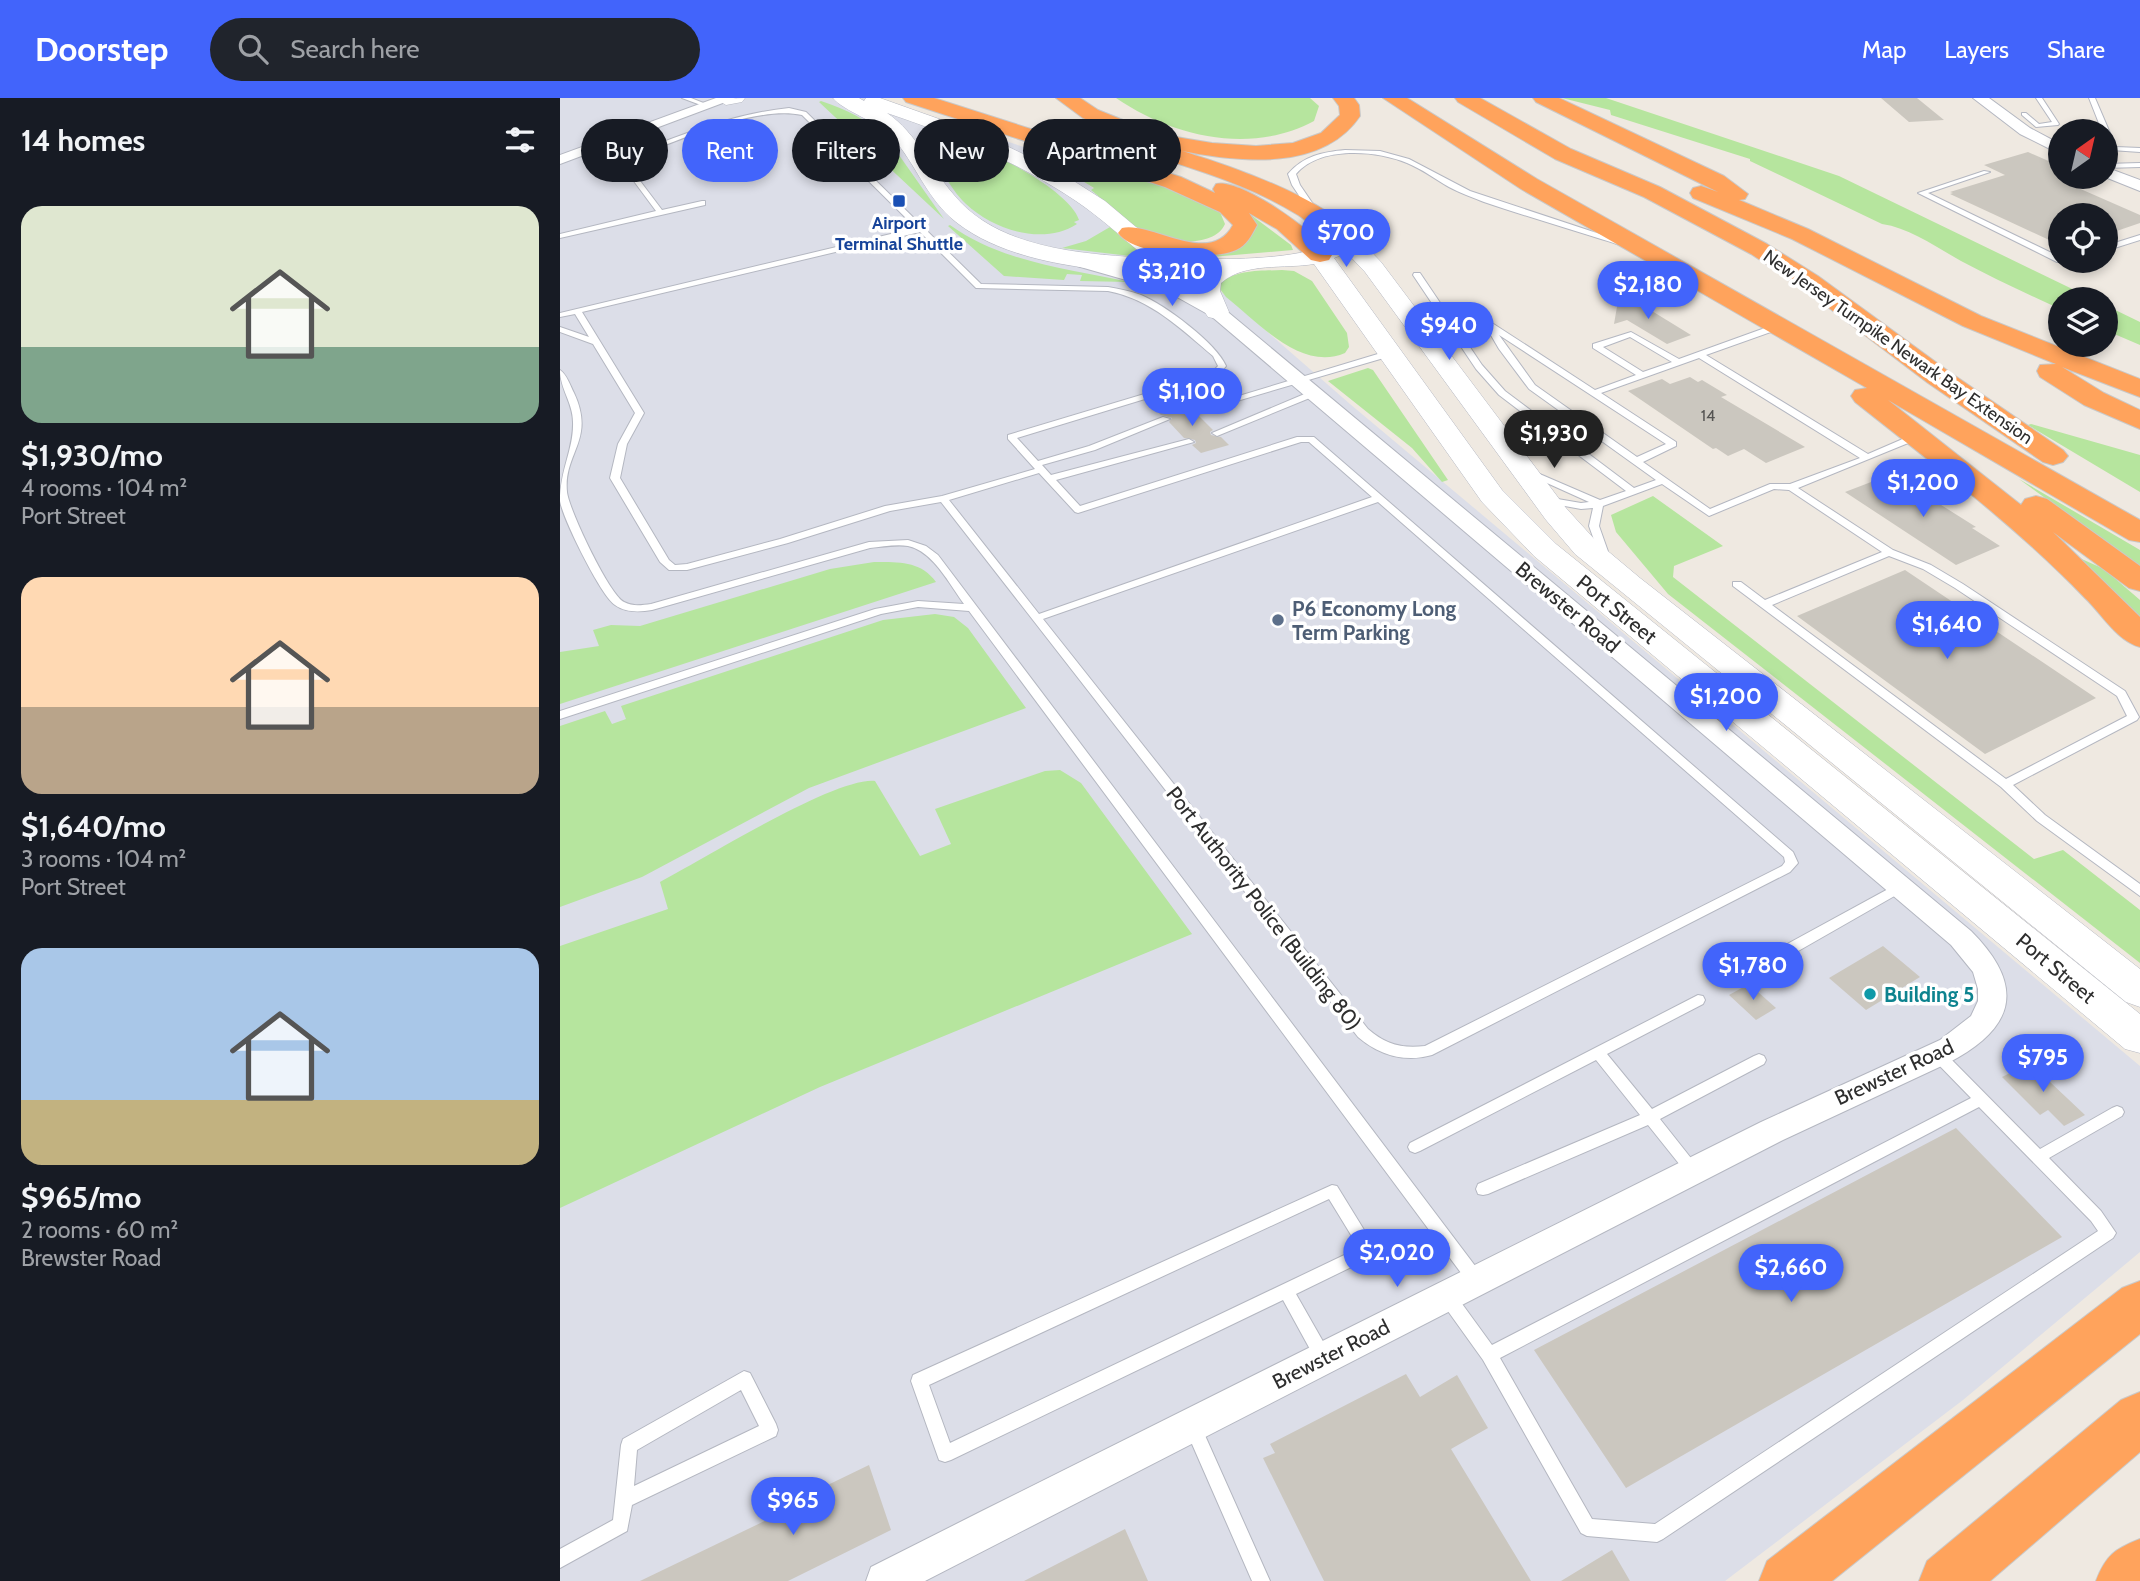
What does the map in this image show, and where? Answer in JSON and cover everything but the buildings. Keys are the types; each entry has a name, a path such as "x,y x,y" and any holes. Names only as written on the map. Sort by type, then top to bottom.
{"highway":[{"path":"895,98 1023,135"},
{"path":"913,98 1023,133"},
{"path":"951,98 1023,121"},
{"path":"964,98 1023,120"},
{"path":"1047,98 1055,109 1070,119"},
{"path":"1066,98 1101,118 1186,146 1246,153 1286,150 1314,143 1333,134 1348,120 1350,109 1333,99 1327,107 1327,115 1311,130 1279,140 1241,143 1178,133 1101,98"},
{"path":"1084,98 1127,122 1186,146"},
{"path":"1362,98 1397,121 1529,184"},
{"path":"1393,98 1529,184"},
{"path":"1429,98 1447,110 1529,184"},
{"path":"1465,98 1563,154 1652,192 1800,234"},
{"path":"1536,104 1652,192"},
{"path":"1536,104 1716,181 1800,234"},
{"path":"1598,149 1800,234 1972,321 2140,389"},
{"path":"1181,158 1242,178 1318,217 1349,242"},
{"path":"1181,172 1231,192 1285,224 1320,255"},
{"path":"1130,233 1164,246 1203,249 1235,240 1242,233 1245,225 1233,211 1198,192 1169,182"},
{"name":"New Jersey Turnpike Newark Bay Extension","path":"1529,184 2140,533"},
{"name":"New Jersey Turnpike Newark Bay Extension","path":"1652,192 1790,269 2023,436 2140,508"},
{"path":"1972,321 2140,374"},
{"path":"1972,321 2094,399 2140,421"},
{"path":"1779,326 2031,528 2097,591 2140,637"},
{"path":"1779,326 2079,535 2140,581"},
{"path":"1787,1581 2140,1304"},
{"path":"1947,1581 2140,1418"},
{"path":"2124,1581 2140,1567"}],"main road":[{"name":"Port Street","path":"1391,353 1502,509 1545,550 2140,1037"}],"street":[{"name":"Brewster Road","path":"843,98 870,111 914,142"},
{"name":"Brewster Road","path":"858,98 961,132 1010,153 1089,200 1169,265 1217,312 1974,951 1986,964 1993,988 1992,1007 1981,1025 1964,1039 1937,1054 1817,1109 1693,1171 885,1581"},
{"path":"1980,98 2048,141"},
{"path":"560,160 725,100"},
{"path":"2118,177 2140,186"},
{"name":"Brewster Road","path":"945,182 961,216 1008,241 1163,284 1197,299 1217,312"},
{"path":"1008,241 1042,243 1082,233 1098,221 1098,214 1089,200"},
{"name":"Brewster Road","path":"1053,253 1106,262 1169,265 1250,264 1320,255 1349,242"},
{"name":"Port Street","path":"1349,242 1373,267 1523,470 1586,548 1610,570 2140,991"},
{"name":"Port Street","path":"1320,255 1391,353"},
{"path":"1217,312 1208,291 1209,281 1219,273 1250,264"},
{"path":"1391,353 1415,357 1455,410 1494,430"},
{"path":"1437,418 1464,433 1512,484 1545,499"}],"lane":[{"path":"685,98 725,100"},
{"path":"2024,114 2038,126 2056,124 2039,98"},
{"path":"2092,98 2099,119"},
{"path":"661,213 621,160 757,110 784,107 804,113 979,286 1108,289 1137,294 1150,300 1221,360 1219,371 1205,379 1011,437 1048,479 1189,442"},
{"path":"2118,149 2140,150"},
{"path":"1318,217 1296,186 1293,170 1304,162 1325,155 1374,153 1408,160 1465,193 1644,249"},
{"path":"2118,166 2138,166"},
{"path":"1986,172 1922,193 2048,254"},
{"path":"560,236 702,203"},
{"path":"560,315 921,229"},
{"path":"2118,245 2140,237"},
{"path":"1417,275 1472,356 1502,393 1633,492"},
{"path":"578,312 640,414 629,426 615,467 615,478 665,562 673,568 687,567 784,541 888,508 943,499 1092,448 1166,419"},
{"path":"1637,461 1673,444 1489,324 1503,349 1532,387 1709,513 1773,486 1791,487 1915,437"},
{"path":"1594,393 1779,326"},
{"path":"560,329 596,342"},
{"path":"1642,375 1596,346 1631,334 1678,362"},
{"path":"1193,411 1306,387 1391,353"},
{"path":"1700,355 1867,458"},
{"path":"560,373 578,421 561,480 562,495 607,590 620,604 634,608 652,607 858,547 899,542 922,548 933,557 1476,1280"},
{"path":"1217,433 1244,424 1283,404 1306,387"},
{"name":"Port Authority Police (Building 80)","path":"943,499 1363,1033 1380,1047 1402,1054 1427,1051 1790,867 1792,863 1789,855 1314,441 1307,438 1078,510 1048,479"},
{"path":"1523,470 1599,504"},
{"path":"1545,499 1581,506 1599,504 1664,480"},
{"path":"1791,487 1889,552 1927,567 1959,586 2112,687 2126,702 2137,720 2006,784"},
{"path":"1037,618 1380,498"},
{"path":"1599,504 1594,526 1610,570"},
{"path":"1763,605 1889,552"},
{"path":"1737,584 2006,784 2041,818 2140,891"},
{"path":"560,715 879,611 918,604 971,608"},
{"path":"1774,958 1900,887"},
{"path":"1415,1147 1698,1000"},
{"path":"1598,1052 1693,1171"},
{"path":"1446,1295 1489,1355 1587,1527 1657,1533 2108,1233 2096,1216 1937,1054"},
{"path":"1483,1189 1651,1117 1759,1060"},
{"path":"1489,1355 1981,1099"},
{"path":"2038,1157 2117,1112"},
{"path":"1332,1191 1369,1251 1286,1291 946,1454 919,1381 1332,1191"},
{"path":"1286,1291 1323,1358"},
{"path":"560,1559 621,1525 623,1500 629,1446 744,1379 770,1430 623,1500"},
{"path":"1192,1425 1261,1581"}],"shaded area":[{"path":"560,98 876,98 939,119 914,119 914,182 1009,182 1009,142 1023,147 1023,182 1085,182 1178,254 1350,404 2140,1066 2140,1252 1963,1400 1725,1581 560,1581"}],"green space":[{"path":"1116,98 1310,98 1319,106 1314,121 1290,131 1239,139 1187,131 1181,129 1181,119 1153,119"},
{"path":"1562,98 1606,98 1839,176 2068,287 2048,287 2048,303 1913,234 1882,224 1750,159 1611,115 1610,110"},
{"path":"819,102 839,108 861,119 837,119"},
{"path":"900,156 914,176 914,182 918,182 944,219 900,178"},
{"path":"1009,163 1023,170 1023,182 1041,182 1050,188 1073,210 1079,220 1064,231 1049,234 1019,232 990,221 960,197 949,182 1009,182"},
{"path":"1084,182 1156,182 1220,212 1225,224 1211,237 1188,242 1153,236 1123,218 1091,190 1094,188"},
{"path":"1251,215 1291,245 1293,250 1188,259 1176,259 1169,254 1204,253 1241,243 1256,228"},
{"path":"948,226 970,238 1013,256 1129,282 1080,281 1082,275 1067,274 1064,280 1004,276"},
{"path":"1110,227 1147,258 1062,248 1086,241"},
{"path":"1294,271 1312,281 1347,333 1349,347 1345,353 1329,357 1312,356 1296,350 1266,331 1220,289 1220,284 1233,276"},
{"path":"2118,311 2140,322 2140,345 2118,336"},
{"path":"1368,368 1373,370 1448,480 1442,482 1412,448 1328,381"},
{"path":"2028,425 2140,455 2140,492"},
{"path":"2019,479 2140,550 2140,567"},
{"path":"1653,496 1723,546 1674,566 1673,577 2034,859 2063,850 2140,910 2140,963 1668,594 1616,532 1611,515"},
{"path":"2075,556 2104,569 2140,600 2140,627"},
{"path":"874,562 916,566 936,582 560,704 560,652 599,646 593,630 611,625 640,626 830,569"},
{"path":"935,614 954,617 968,628 1026,708 809,788 642,877 560,907 560,726 605,711 612,724 626,719 621,706 883,620"},
{"path":"1060,770 1081,783 1192,934 820,1087 560,1208 560,946 668,909 660,882 800,805 830,792 856,783 875,781 920,856 951,844 935,809 1045,771"}],"place":[{"name":"Airport Terminal Shuttle","path":"899,201"},
{"name":"P6 Economy Long Term Parking","path":"1278,620"},
{"name":"Building 5","path":"1870,994"}]}
